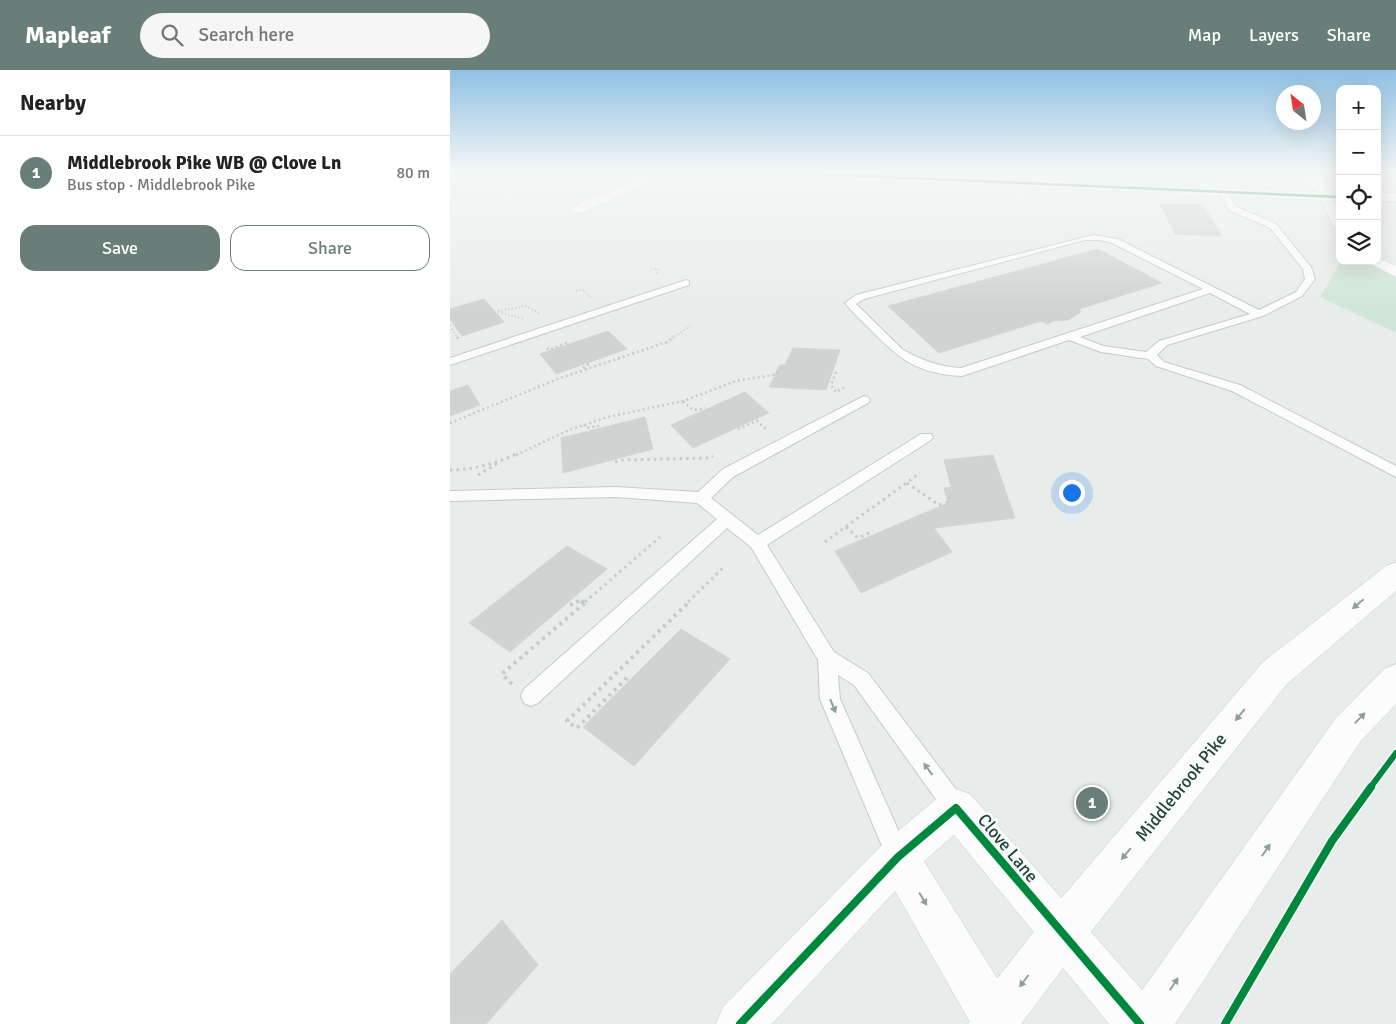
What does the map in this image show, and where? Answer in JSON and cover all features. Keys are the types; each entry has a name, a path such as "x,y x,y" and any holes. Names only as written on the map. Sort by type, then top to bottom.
{"street":[{"path":"1381,264 1396,272"},
{"name":"Middlebrook Pike","path":"995,1023 1062,932 1275,674 1396,574"},
{"path":"1147,1024 1348,730 1393,688"},
{"name":"Clove Lane","path":"740,1024 898,857 956,808 1140,1024"},
{"path":"898,857 995,1023"}],"lane":[{"path":"1152,356 1152,352 1163,343 1244,320 1299,294 1305,288 1310,279 1308,269 1273,226 1254,218"},
{"path":"1210,290 973,370 951,372 927,366 898,351 850,303 860,297 1091,237 1107,238 1259,314"},
{"path":"450,362 686,283"},
{"path":"1071,337 1101,349 1152,356 1160,364 1236,388 1396,472"},
{"path":"701,498 728,472 864,400"},
{"path":"757,543 926,437"},
{"path":"450,496 616,492 701,498 757,543 827,658 861,679 956,808"},
{"path":"524,692 728,519"},
{"path":"827,658 830,699 898,857"}],"path":[{"path":"576,291 582,289 595,302"},
{"path":"525,319 497,311 526,306 546,318"},
{"path":"450,326 462,345"},
{"path":"450,423 560,378 667,342 690,326"},
{"path":"580,372 585,366 590,364"},
{"path":"450,470 462,470 500,462 569,430 608,417 683,401 736,380 778,374 781,369"},
{"path":"836,372 831,385 832,389 836,392 845,387"},
{"path":"683,401 692,410 697,411 705,408"},
{"path":"450,418 456,419"},
{"path":"738,429 757,421 766,429 758,433"},
{"path":"584,425 586,428 599,426"},
{"path":"615,462 622,460 709,458 717,454"},
{"path":"826,542 920,473"},
{"path":"907,483 939,505 946,503 950,499 949,495"},
{"path":"846,527 858,538 872,531"},
{"path":"524,692 502,674 660,537"},
{"path":"627,678 577,728 567,721 725,566"},
{"path":"570,605 580,600 585,603"}],"green space":[{"path":"1339,265 1370,265 1396,276 1396,333 1320,297"}],"building":[{"path":"1167,218 1211,218 1222,236 1175,234"},
{"path":"1098,249 1162,283 1079,309 1081,312 1068,320 1053,321 1048,324 1041,321 939,353 888,306"},
{"path":"484,299 504,322 462,336 450,319 450,309"},
{"path":"608,331 627,349 556,374 540,354"},
{"path":"793,348 840,350 826,390 769,387 780,365 785,365"},
{"path":"468,385 480,405 450,416 450,391"},
{"path":"745,392 769,413 693,448 671,425"},
{"path":"645,417 653,449 563,473 561,438"},
{"path":"993,455 1015,518 934,528 952,552 861,593 835,551 948,503 944,488 951,487 944,460"},
{"path":"567,546 607,569 510,652 469,623"},
{"path":"681,629 730,659 634,766 583,727"},
{"path":"502,920 538,965 486,1024 450,1024 450,974"}],"cycle path":[{"path":"1225,1024 1332,841 1396,753"},
{"path":"740,1024 898,857 956,808 1140,1024"}],"place":[{"name":"Middlebrook Pike WB @ Clove Ln","path":"1092,803"}]}
